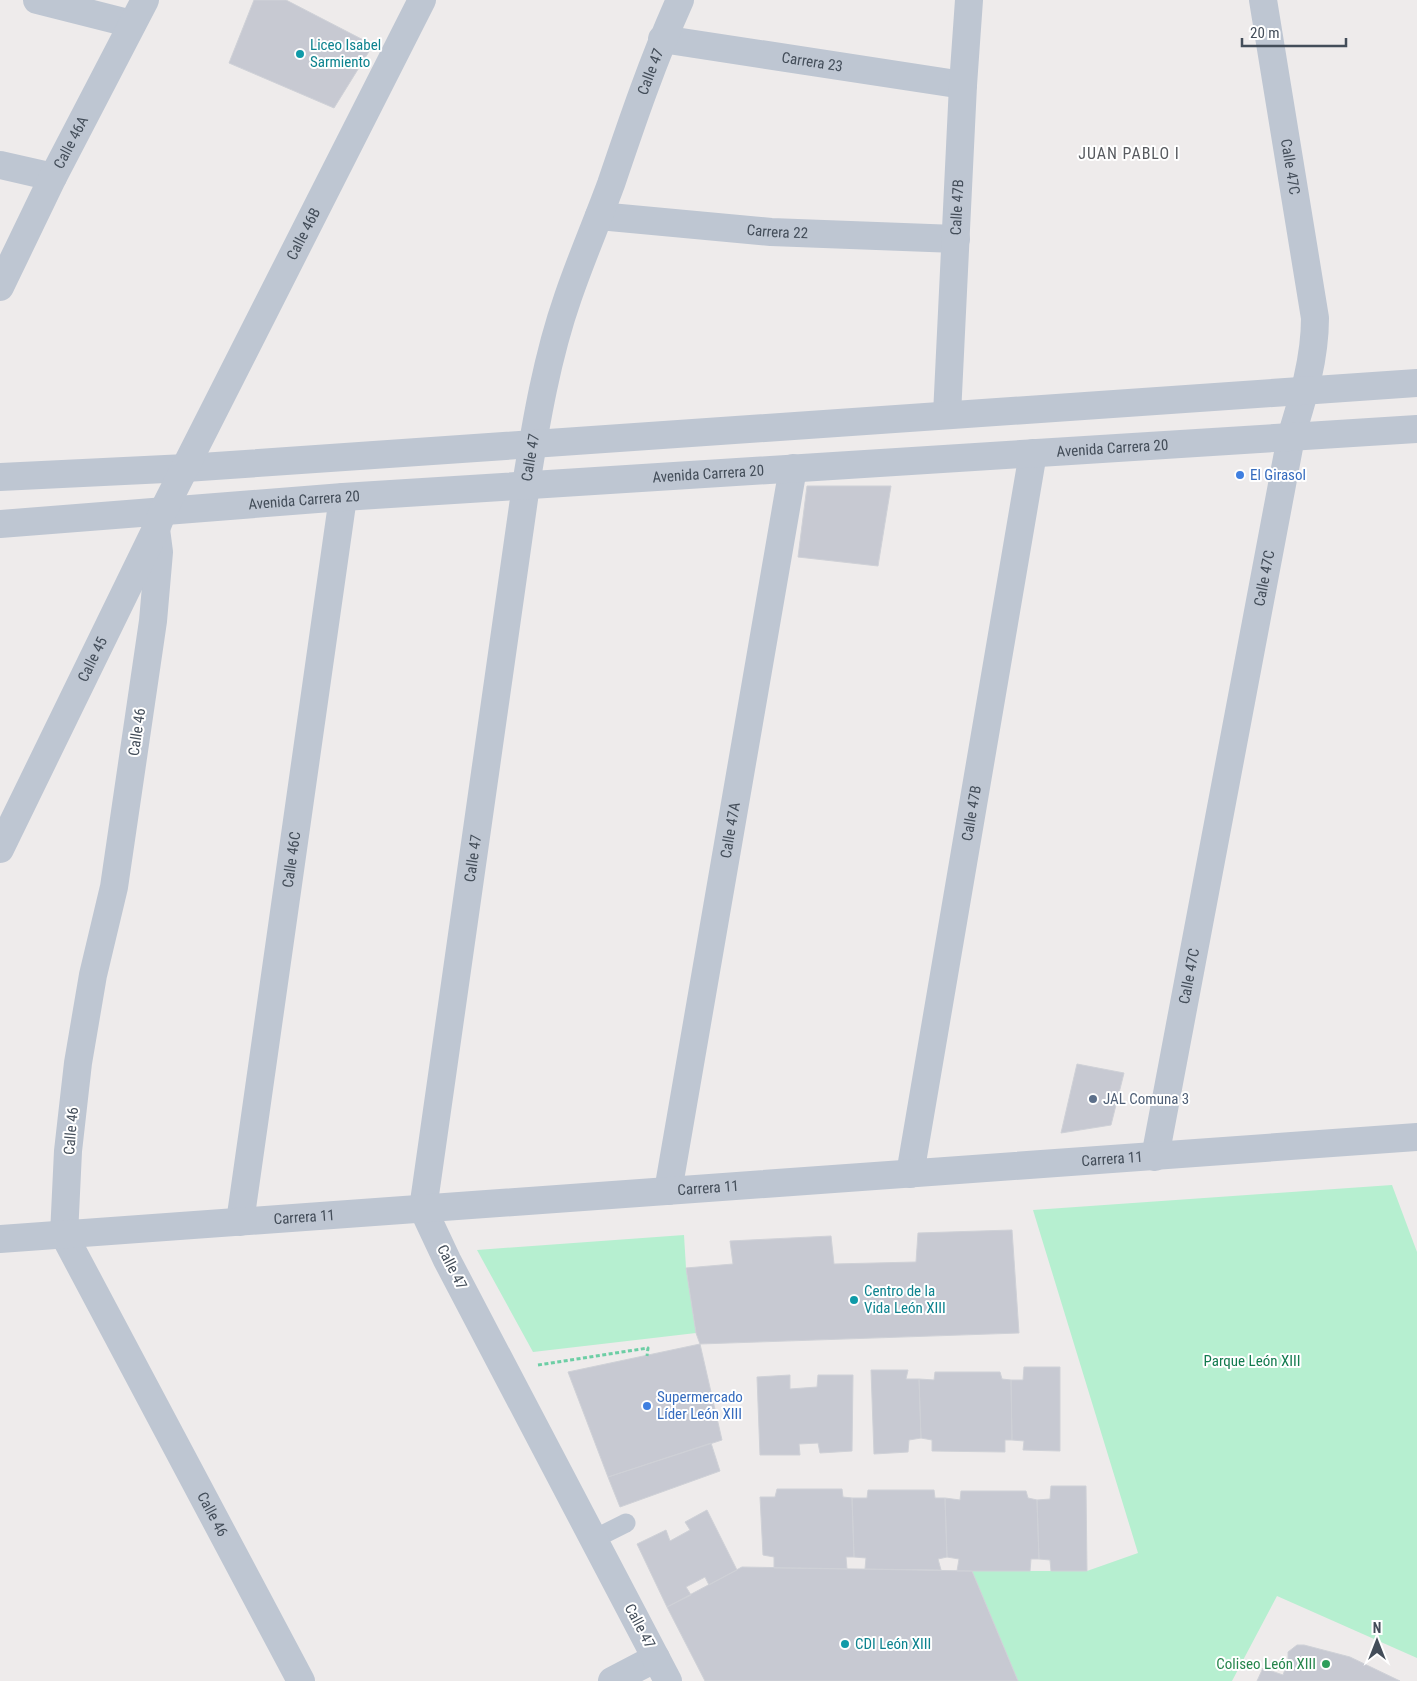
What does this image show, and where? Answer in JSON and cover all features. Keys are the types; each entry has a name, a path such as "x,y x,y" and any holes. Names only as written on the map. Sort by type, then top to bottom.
{"street":[{"path":"37,0 132,24"},
{"name":"Calle 46A","path":"0,287 53,177 145,0"},
{"name":"Calle 46B","path":"186,468 422,0"},
{"name":"Calle 47","path":"662,1669 447,1260 423,1209 532,444 548,364 567,298 599,216 662,39 680,0"},
{"name":"Calle 47B","path":"948,415 963,85 969,0"},
{"name":"Calle 47C","path":"1155,1156 1291,437 1312,360 1315,318 1263,0"},
{"name":"Carrera 23","path":"662,39 963,85"},
{"path":"0,165 53,177"},
{"name":"Carrera 22","path":"599,216 771,232 956,239"},
{"path":"0,476 186,468 1417,383"},
{"name":"Avenida Carrera 20","path":"0,524 160,520 343,497 1417,428"},
{"name":"Calle 47B","path":"910,1174 1033,452"},
{"name":"Calle 45","path":"0,850 186,468"},
{"name":"Calle 47A","path":"668,1191 793,468"},
{"name":"Calle 46C","path":"240,1222 343,497"},
{"name":"Calle 46","path":"160,520 153,621 114,887 93,975 78,1063 68,1151 64,1235 301,1681"},
{"name":"Carrera 11","path":"0,1239 1417,1137"},
{"path":"612,1681 662,1669"}],"lane":[{"path":"594,1539 626,1523"}],"path":[{"path":"505,1371 648,1348 647,1356"}],"green space":[{"name":"Parque León XIII","path":"1392,1185 1417,1252 1417,1658 1277,1596 1232,1681 1018,1681 972,1571 1087,1571 1138,1553 1033,1210"},
{"path":"684,1235 686,1268 696,1333 533,1352 477,1250"}],"building":[{"name":"Liceo Isabel Sarmiento","path":"254,0 286,0 373,45 334,108 229,63"},
{"path":"807,486 891,486 878,566 798,557"},
{"name":"JAL Comuna 3","path":"1077,1064 1124,1073 1111,1125 1061,1133"},
{"name":"Centro de la Vida León XIII","path":"1012,1230 1019,1333 700,1344 696,1333 686,1268 733,1264 730,1241 831,1236 834,1264 916,1262 918,1233"},
{"name":"Supermercado Líder León XIII","path":"700,1344 722,1440 608,1477 568,1372"},
{"path":"1024,1367 1060,1367 1060,1451 1023,1450 1024,1441 1012,1440 1011,1380 1023,1380"},
{"path":"871,1370 908,1370 906,1379 919,1379 921,1438 909,1440 908,1452 874,1454"},
{"path":"935,1372 1000,1372 1002,1379 1011,1380 1012,1440 1005,1440 1005,1452 932,1451 932,1440 921,1438 919,1379 934,1380"},
{"path":"790,1375 790,1389 817,1387 818,1375 853,1375 852,1451 820,1453 818,1443 799,1444 800,1455 760,1455 757,1377"},
{"path":"711,1443 720,1471 620,1507 608,1477"},
{"path":"1051,1486 1086,1486 1087,1571 1051,1571 1050,1560 1039,1559 1037,1500 1050,1499"},
{"path":"777,1489 842,1489 843,1497 852,1498 854,1557 846,1557 847,1569 774,1568 774,1557 763,1555 760,1497 775,1497"},
{"path":"868,1490 934,1490 935,1498 945,1498 947,1557 938,1559 941,1570 865,1569 866,1558 854,1557 852,1498 867,1498"},
{"path":"961,1491 1026,1491 1028,1498 1037,1500 1039,1559 1031,1559 1030,1571 957,1571 959,1559 947,1557 945,1498 960,1500"},
{"path":"707,1510 737,1570 709,1585 705,1577 686,1587 691,1595 667,1607 637,1544 666,1530 670,1541 690,1530 685,1522"},
{"name":"CDI León XIII","path":"742,1567 972,1571 1018,1681 705,1681 667,1607"},
{"name":"Coliseo León XIII","path":"1297,1645 1304,1645 1350,1657 1400,1681 1257,1681 1263,1668 1283,1675 1288,1661 1288,1652"}],"place":[{"name":"Liceo Isabel Sarmiento","path":"300,54"},
{"name":"El Girasol","path":"1240,475"},
{"name":"JAL Comuna 3","path":"1093,1099"},
{"name":"Centro de la Vida León XIII","path":"854,1300"},
{"name":"Supermercado Líder León XIII","path":"647,1406"},
{"name":"CDI León XIII","path":"845,1644"},
{"name":"Coliseo León XIII","path":"1326,1664"}],"district":[{"name":"JUAN PABLO I","path":"1129,153"}]}
